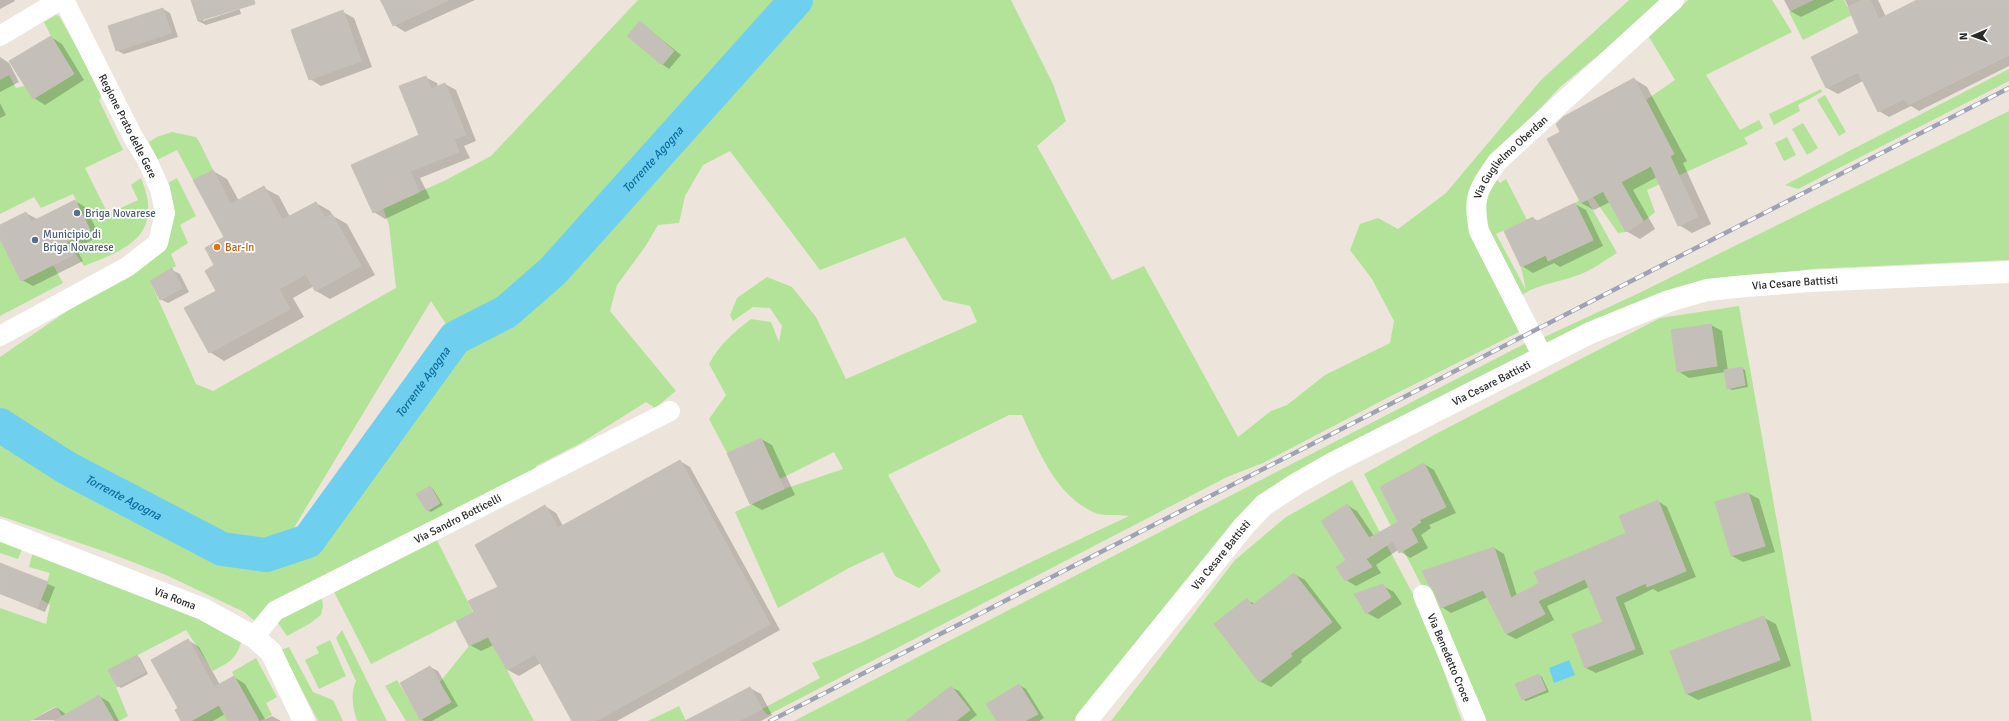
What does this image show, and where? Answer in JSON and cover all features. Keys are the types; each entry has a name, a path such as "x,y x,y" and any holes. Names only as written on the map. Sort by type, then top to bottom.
{"street":[{"path":"0,36 60,0"},
{"name":"Regione Prato delle Gere","path":"0,336 127,267 158,243 165,213 160,189 147,160 133,137 64,0"},
{"name":"Via Guglielmo Oberdan","path":"1543,357 1479,231 1475,209 1480,187 1497,162 1674,0"},
{"name":"Via Cesare Battisti","path":"1086,721 1223,550 1264,505 1296,484 1331,464 1590,333 1669,300 1707,290 1810,281 2009,272"},
{"name":"Via Sandro Botticelli","path":"254,637 275,611 670,411"},
{"name":"Via Roma","path":"0,530 203,608 254,637 271,652 304,721"},
{"name":"Via Benedetto Croce","path":"1423,595 1476,721"}],"green space":[{"path":"638,0 789,0 551,268 504,308 453,335 431,301 289,536 247,547 190,524 73,463 15,419 0,411 0,357 111,281 154,254 168,214 168,183 177,178 196,216 180,225 188,243 171,254 176,266 150,281 196,384 213,391 396,288 389,225 383,208 444,181 491,156"},
{"path":"799,0 1011,0 1053,84 1066,121 1037,146 1112,280 1144,266 1238,437 1271,411 1287,405 1325,375 1390,343 1394,321 1372,279 1350,250 1360,224 1378,218 1398,229 1446,193 1541,80 1629,0 1665,0 1560,87 1524,126 1470,201 1521,331 1387,398 1263,463 1227,477 768,715 762,709 820,678 812,663 862,642 1129,516 1097,514 1080,504 1069,495 1058,483 1042,457 1022,415 1009,415 888,475 941,571 919,588 895,576 883,552 849,568 778,608 735,512 784,489 843,469 834,452 780,479 761,438 727,453 709,419 726,395 709,364 727,339 751,319 771,322 779,342 782,326 770,308 753,307 733,321 730,315 737,298 767,277 792,287 816,317 846,379 977,322 970,306 943,300 905,237 820,270 730,151 703,165 685,196 679,223 658,225 645,247 617,285 610,311 676,391 655,408 646,402 581,443 536,466 537,473 256,622 244,612 166,575 109,553 0,516 0,440 42,457 64,472 222,552 267,558 309,542 458,341 508,313 555,273"},
{"path":"1688,0 1772,0 1792,32 1706,75 1740,130 1759,120 1763,128 1744,138 1748,144 1647,190 1655,212 1643,222 1634,207 1615,211 1626,232 1618,233 1593,197 1674,154 1646,100 1675,80 1649,37"},
{"path":"1814,0 1844,0 1852,15 1803,40 1789,12"},
{"path":"56,15 59,16 103,94 99,100 123,150 85,168 108,214 138,200 131,185 141,178 147,197 148,213 145,226 138,237 115,253 84,266 67,241 90,230 73,194 41,208 34,197 0,214 0,80 9,75 16,88 74,73 44,22"},
{"path":"2009,69 2009,81 1798,189 1785,185 1849,151"},
{"path":"1821,89 1822,92 1798,105 1800,111 1774,125 1769,114"},
{"path":"1825,95 1846,132 1839,136 1817,100"},
{"path":"2009,111 2009,260 1811,269 1706,287 1545,348 1540,339 1639,293"},
{"path":"1803,123 1818,148 1807,155 1792,129"},
{"path":"172,132 196,137 213,170 193,180 177,150 157,160 149,142 157,137"},
{"path":"1787,137 1796,155 1784,161 1775,143"},
{"path":"1495,177 1500,183 1506,179 1527,220 1496,234 1526,290 1521,267 1546,255 1549,261 1593,240 1575,203 1585,196 1617,253 1586,272 1574,277 1543,285 1522,295 1485,229 1486,188"},
{"path":"0,239 53,265 63,283 0,316"},
{"path":"1739,306 1812,721 1483,721 1456,652 1364,474 1430,437 1660,318"},
{"path":"1528,342 1530,354 1291,476 1078,721 794,721"},
{"path":"1352,480 1421,609 1462,721 1111,721 1235,560 1286,517"},
{"path":"0,539 23,547 18,559 0,553"},
{"path":"437,540 473,612 371,664 334,592"},
{"path":"34,548 152,592 241,642 237,653 228,663 213,671 186,630 109,670 128,716 119,721 65,721 56,706 30,721 0,721 0,608 46,624 50,605 41,599 50,573 29,567"},
{"path":"321,591 323,606 321,615 309,624 287,636 276,620"},
{"path":"342,630 387,721 357,721 353,701 353,691 356,681 336,638"},
{"path":"489,636 534,721 406,721 385,686 397,680 420,720 440,682 469,646"},
{"path":"330,640 346,676 319,689 305,660 319,653 316,647"},
{"path":"289,647 313,692 333,700 343,721 318,721 281,650"},
{"path":"256,658 277,697 266,703 272,715 260,721 238,721 254,712 232,672"},
{"path":"219,705 228,721 191,721"},
{"path":"679,706 686,721 648,721"}],"water":[{"path":"1569,660 1575,675 1554,683 1549,668"}],"building":[{"path":"191,0 254,0 255,4 198,21"},
{"path":"381,0 449,0 393,26"},
{"path":"1862,0 1870,0 1879,19 1917,0 2009,0 2009,55 1908,105 1904,99 1878,112 1858,72 1826,88 1811,57 1859,33 1848,7"},
{"path":"163,8 171,33 116,51 108,26"},
{"path":"343,10 361,61 309,80 291,30"},
{"path":"640,21 674,51 662,65 627,36"},
{"path":"51,36 74,74 33,99 9,61"},
{"path":"426,76 431,89 445,83 466,135 454,139 459,152 410,171 419,192 373,213 351,165 419,135 399,86"},
{"path":"1634,78 1674,154 1670,156 1698,217 1678,226 1651,166 1621,182 1643,221 1626,232 1603,191 1581,203 1547,139 1560,132 1556,124 1563,117"},
{"path":"213,170 231,204 264,186 282,220 316,202 325,218 332,214 361,266 315,291 306,274 279,289 290,309 209,353 184,308 216,291 205,271 214,265 205,248 224,237 193,180"},
{"name":"Municipio di Briga Novarese","path":"75,200 90,230 66,242 73,255 21,281 0,239 0,225 26,212 31,222"},
{"path":"1575,203 1593,240 1548,261 1546,255 1521,267 1504,231 1533,217 1535,222"},
{"path":"172,268 182,288 160,300 150,281"},
{"path":"1711,324 1717,366 1677,372 1671,330"},
{"path":"1742,367 1745,385 1727,389 1724,370"},
{"path":"761,438 784,489 750,504 727,453"},
{"path":"680,460 770,624 596,721 572,721 535,654 507,670 488,637 469,646 456,621 474,612 468,601 498,587 475,545 545,505 558,528"},
{"path":"1424,463 1446,507 1419,520 1421,522 1411,529 1418,542 1399,553 1393,541 1366,559 1372,567 1345,581 1336,567 1346,560 1321,521 1347,504 1369,538 1398,522 1380,487"},
{"path":"430,486 440,503 427,511 416,494"},
{"path":"1748,492 1765,546 1731,556 1715,502"},
{"path":"1658,500 1686,571 1647,587 1646,583 1615,597 1635,649 1585,668 1572,634 1603,622 1585,579 1538,601 1545,614 1506,634 1483,590 1441,608 1434,591 1429,585 1422,571 1494,547 1511,598 1539,583 1534,572 1626,533 1619,516"},
{"path":"0,563 48,582 37,608 0,593"},
{"path":"1294,573 1332,622 1290,654 1292,656 1259,682 1214,624 1247,598 1252,605"},
{"path":"1383,584 1391,597 1366,614 1354,594"},
{"path":"1764,616 1780,660 1686,694 1670,651"},
{"path":"188,639 214,687 234,676 259,721 228,721 219,705 191,721 181,721 175,710 178,708 151,660"},
{"path":"137,655 145,672 117,687 108,670"},
{"path":"430,666 451,702 420,720 400,683"},
{"path":"1539,674 1546,690 1522,700 1515,684"},
{"path":"1019,684 1038,714 1025,721 997,721 986,704"},
{"path":"951,686 970,710 956,721 906,721"},
{"path":"750,687 762,709 738,721 685,721"},
{"path":"99,695 114,721 54,721"}],"waterway":[{"name":"Torrente Agogna","path":"0,425 67,468 222,549 266,555 308,541 455,338 506,312 553,271 796,0"}],"railway":[{"path":"770,721 2009,88"}],"place":[{"name":"Briga Novarese","path":"77,213"},
{"name":"Municipio di Briga Novarese","path":"35,240"},
{"name":"Bar-In","path":"217,247"}]}
